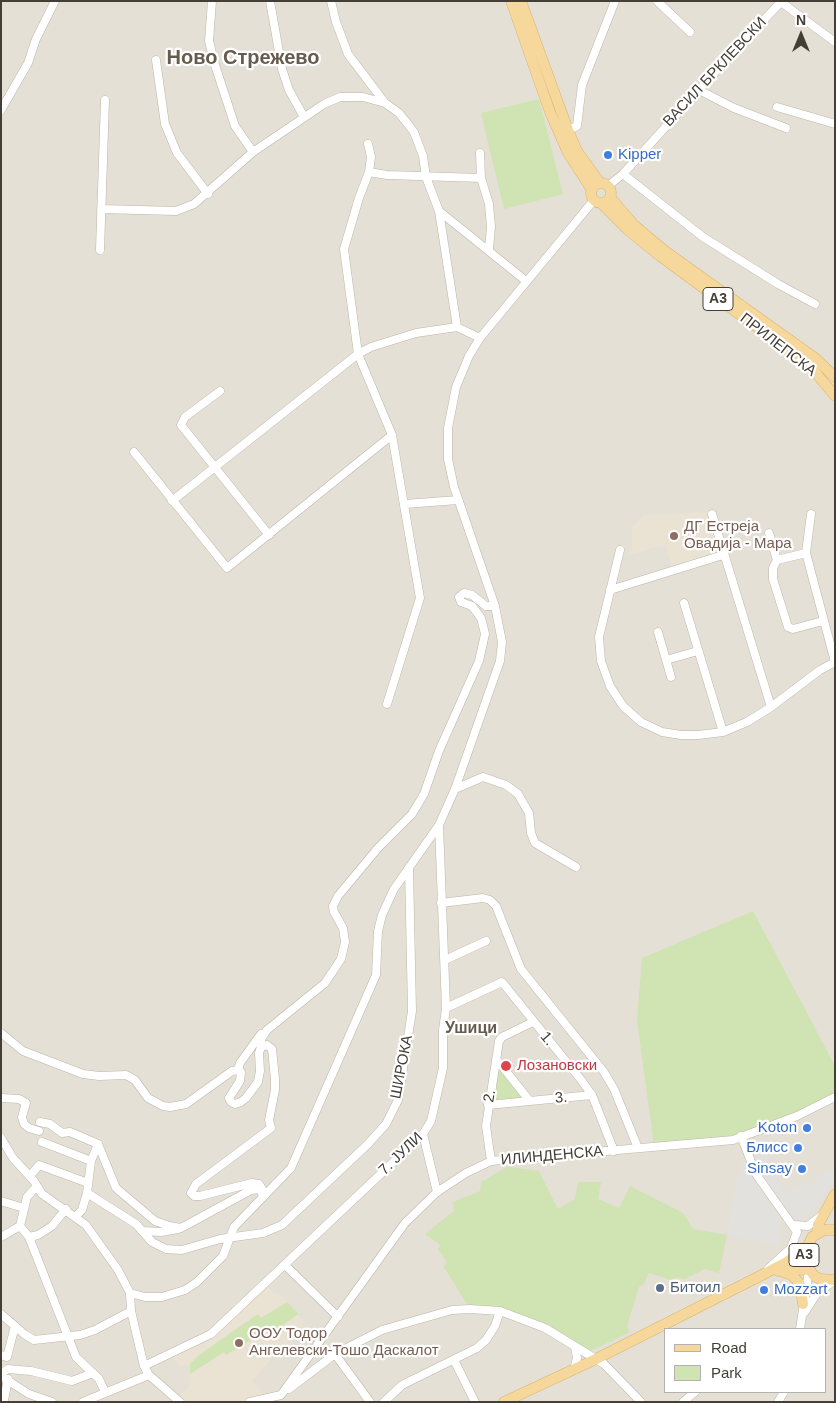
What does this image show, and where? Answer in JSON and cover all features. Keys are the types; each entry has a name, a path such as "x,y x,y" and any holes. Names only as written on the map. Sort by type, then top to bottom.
{"main road":[{"name":"ПРИЛЕПСКА","path":"511,1 550,112 568,153 628,230 660,256 810,366 835,396"},
{"name":"ПРИЛЕПСКА","path":"521,1 568,130 601,193 634,225 665,251 815,358 835,377"},
{"name":"A3","path":"835,1194 824,1213 817,1233 806,1247 804,1255 809,1270 821,1279 835,1280"},
{"name":"A3","path":"817,1233 835,1230"},
{"path":"504,1402 574,1370 760,1276 787,1262 806,1247"},
{"path":"760,1276 786,1268 809,1270"},
{"path":"777,1271 792,1275 797,1279 800,1284 803,1309"}],"street":[{"path":"1,110 28,63 36,38 55,1"},
{"path":"212,1 209,41 215,65 235,126 253,152"},
{"path":"270,1 282,69 289,90 304,116"},
{"path":"332,1 336,22 348,54 385,103 399,113 414,132 423,156 426,177 439,211 457,327"},
{"path":"568,130 577,126 582,85 615,1"},
{"path":"656,1 690,32"},
{"name":"ВАСИЛ БРКЛЕВСКИ","path":"495,606 458,500 448,459 448,428 456,387 469,356 480,338 526,281 601,193 623,174 782,1 835,42"},
{"path":"156,60 165,124 177,153 208,194"},
{"path":"699,90 734,108 786,128"},
{"path":"101,209 176,211 194,204 208,194 253,152 304,116 340,97 363,97 385,103"},
{"path":"100,250 105,100"},
{"path":"777,107 835,124"},
{"path":"368,144 371,157 370,172 359,198 344,249 358,354 392,435 420,598 387,704"},
{"path":"480,153 481,178 489,204 491,227 488,249"},
{"path":"370,172 426,177 481,178"},
{"path":"623,174 703,237 778,284 815,304"},
{"path":"439,211 526,281"},
{"path":"172,501 358,354 371,347 400,336 457,327 480,338"},
{"path":"220,391 185,417 181,425 269,535"},
{"path":"134,452 227,568 392,435"},
{"path":"405,504 458,500"},
{"path":"712,514 771,707"},
{"path":"620,550 599,638 601,661 610,686 623,706 641,722 662,732 698,735 723,732 747,722 771,707 820,670 835,662 806,553 810,514"},
{"path":"769,533 778,560"},
{"path":"806,553 778,560 773,568 773,579 788,627 793,629 823,621"},
{"path":"610,590 723,555"},
{"path":"130,1293 146,1297 162,1297 184,1290 197,1282 223,1256 234,1227 262,1193 291,1168 376,975 378,931 382,915 394,889 439,825 455,789 500,661 500,625 495,606 486,606 472,595 461,594 459,597 461,602 472,606 481,618 485,634 479,660 439,751 424,794 412,814 378,848 336,901 334,912 343,928 345,942 341,959 325,983 259,1035 240,1063 238,1070 240,1072 240,1081 230,1095 231,1102 235,1104 246,1098 258,1082 261,1039 267,1030"},
{"path":"684,604 723,732"},
{"path":"658,632 671,677"},
{"path":"666,660 698,650"},
{"path":"455,789 484,776 506,785 518,794 529,813 531,832 535,843 576,868"},
{"name":"7. ЈУЛИ","path":"144,1366 211,1334 423,1134 431,1121 443,1068 443,1030 446,1008 439,825"},
{"name":"ШИРОКА","path":"87,1193 121,1214 143,1231 152,1242 166,1249 182,1250 230,1238 263,1233 282,1224 368,1144 386,1124 398,1100 412,1011 409,869"},
{"path":"441,903 483,898 490,900 496,906 520,969 604,1072 614,1089 638,1148"},
{"path":"445,960 486,941"},
{"name":"1.","path":"446,1008 502,982 592,1095 614,1151"},
{"name":"2.","path":"491,1161 486,1126 488,1105 502,1037 533,1022"},
{"path":"1,1033 23,1051 83,1074 99,1076 126,1075 135,1080 148,1098 163,1106 186,1104 232,1071 238,1070"},
{"path":"261,1047 267,1045 272,1049 275,1090 269,1120 271,1128 196,1184 191,1194 200,1196 252,1183 259,1184 262,1193"},
{"path":"497,1060 530,1100"},
{"name":"3.","path":"488,1105 592,1095"},
{"name":"ИЛИНДЕНСКА","path":"281,1395 405,1222 437,1192 466,1173 491,1161 733,1140 797,1116 828,1098 835,1097"},
{"path":"1,1098 20,1100 26,1103 22,1118 24,1124 29,1128 50,1124 62,1133 70,1132 98,1144 116,1188 155,1220 184,1227"},
{"path":"423,1134 437,1192"},
{"path":"741,1136 756,1174 796,1229 806,1247"},
{"path":"1,1138 13,1158 30,1176 42,1194 76,1216 94,1234 118,1270 130,1293 131,1311 144,1366 149,1375 180,1402"},
{"path":"42,1142 91,1161"},
{"path":"76,1216 82,1210 87,1193 91,1161 98,1144"},
{"path":"30,1176 39,1165 88,1183"},
{"path":"1,1237 20,1226 27,1197 36,1187"},
{"path":"143,1231 161,1232 184,1227 251,1190 262,1193"},
{"path":"1,1201 24,1208"},
{"path":"29,1237 38,1236 52,1226 66,1209"},
{"path":"796,1229 808,1226 824,1213"},
{"path":"20,1226 29,1237 66,1336 76,1357 99,1379 105,1392"},
{"path":"796,1229 817,1233"},
{"path":"760,1276 792,1248 796,1229"},
{"path":"285,1265 338,1317"},
{"path":"800,1328 809,1270"},
{"path":"803,1309 817,1293 835,1280"},
{"path":"250,1402 281,1395 335,1354 382,1330 425,1316 452,1310 500,1311 545,1328 604,1364 641,1402"},
{"path":"1,1314 34,1340 95,1330 131,1311"},
{"path":"384,1402 402,1385 477,1348 486,1340 495,1326 500,1311"},
{"path":"4,1356 14,1326"},
{"path":"574,1370 578,1354 575,1347"},
{"path":"335,1354 365,1398 370,1402"},
{"path":"308,1359 316,1368"},
{"path":"454,1360 475,1402"},
{"path":"1,1402 4,1400 4,1372 8,1369 31,1371 72,1382 92,1373"},
{"path":"83,1402 149,1375"},
{"path":"4,1377 29,1394 52,1402"},
{"path":"683,1402 693,1393"},
{"path":"281,1395 288,1402"}],"shaded area":[{"path":"1,1 835,1 835,1402 1,1402"},
{"name":"ДГ Естреја Овадија - Мара","path":"709,512 720,552 719,555 672,567 665,545 628,555 632,546 632,527 644,515"},
{"path":"759,1140 785,1193 803,1183 806,1188 816,1183 814,1177 830,1170 835,1161 835,1177 815,1211 796,1220 782,1204 768,1184 754,1155 751,1144"},
{"path":"742,1161 747,1161 759,1187 780,1218 779,1246 727,1235 736,1180 739,1180"},
{"name":"ООУ Тодор Ангелевски-Тошо Даскалот","path":"265,1284 276,1295 278,1293 305,1322 252,1381 267,1398 250,1402 180,1402 175,1398 189,1387 190,1365 178,1366 171,1352 211,1334"}],"green space":[{"path":"539,99 563,194 504,209 481,113"},
{"path":"753,911 835,1066 835,1092 807,1111 733,1140 654,1146 637,1020 642,958"},
{"path":"497,1060 529,1100 488,1105"},
{"path":"507,1167 539,1171 558,1209 575,1199 578,1182 601,1182 598,1199 619,1208 630,1186 683,1213 693,1229 727,1235 719,1273 705,1269 685,1279 677,1278 671,1280 649,1273 644,1284 639,1287 627,1326 630,1332 591,1351 582,1351 545,1328 500,1311 470,1309 444,1267 447,1262 438,1249 440,1245 425,1234 454,1211 453,1202 480,1191 481,1182"},
{"path":"287,1302 298,1314 275,1331 272,1327 226,1355 224,1352 190,1374 190,1364 199,1355 258,1314 261,1318"}],"place":[{"name":"Kipper","path":"608,155"},
{"name":"ДГ Естреја Овадија - Мара","path":"674,536"},
{"name":"Лозановски","path":"506,1066"},
{"name":"Koton","path":"807,1128"},
{"name":"Блисс","path":"798,1148"},
{"name":"Sinsay","path":"802,1169"},
{"name":"Битоил","path":"660,1288"},
{"name":"Mozzart","path":"764,1290"},
{"name":"ООУ Тодор Ангелевски-Тошо Даскалот","path":"239,1343"}],"district":[{"name":"Ново Стрежево","path":"243,58"},
{"name":"Ушици","path":"471,1029"}]}
